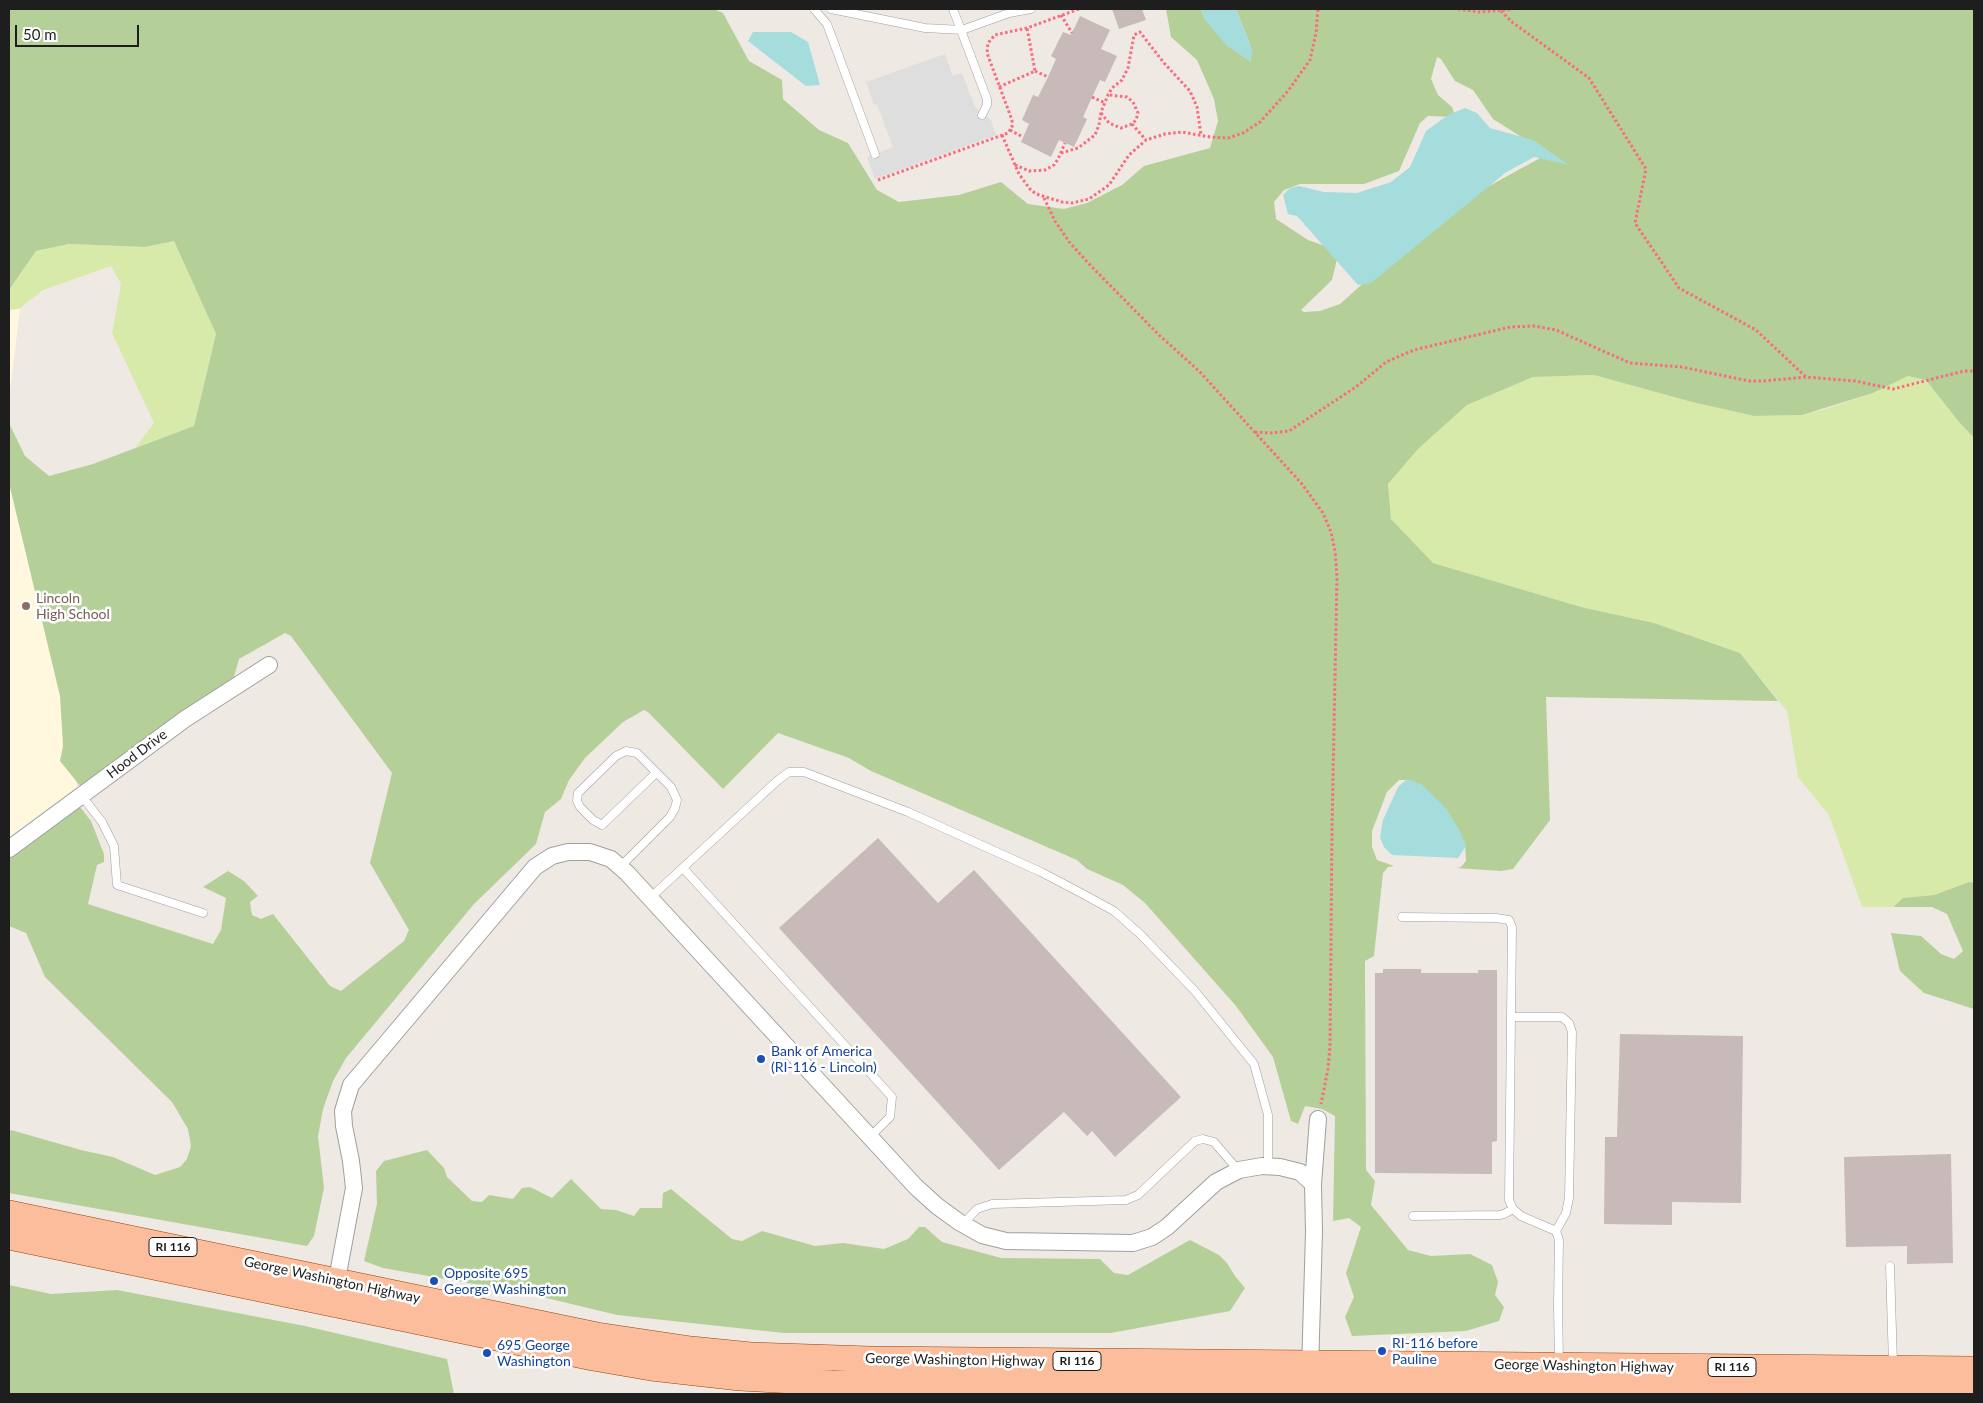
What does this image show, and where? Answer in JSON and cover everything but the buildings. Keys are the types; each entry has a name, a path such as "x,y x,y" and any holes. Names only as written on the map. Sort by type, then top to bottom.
{"main road":[{"name":"George Washington Highway","path":"9,1213 334,1293 551,1350 651,1368 770,1380 913,1389 1163,1390 1309,1382 1559,1377 1905,1381 1973,1387"},
{"name":"George Washington Highway","path":"9,1237 334,1293 661,1345 732,1354 1309,1382"}],"street":[{"name":"Hood Drive","path":"9,849 184,718 269,666"},
{"path":"334,1293 354,1188 343,1110 351,1085 535,867 552,856 568,852 590,852 611,859 620,867 916,1187 937,1206 963,1224 982,1234 1006,1241 1133,1243 1152,1237 1167,1227 1216,1182 1238,1170 1268,1166 1280,1167 1300,1172 1313,1184"},
{"path":"1309,1382 1314,1232 1313,1184 1318,1119"}],"lane":[{"path":"814,9 827,24 875,154"},
{"path":"831,9 925,28 962,30 1009,13 1023,12 1031,9"},
{"path":"953,9 987,99 987,106 982,115"},
{"path":"620,867 670,817 676,808 677,800 671,787 637,753 626,750 616,756 578,793 577,801 580,807 593,820 602,825 656,773"},
{"path":"650,898 789,772 804,772 908,812 1041,872 1114,911 1140,934 1194,990 1254,1064 1268,1115 1268,1166"},
{"path":"81,796 102,822 114,846 117,885 203,913"},
{"path":"683,868 892,1097 890,1117 870,1137"},
{"path":"1402,918 1496,918 1509,920 1512,933 1509,1200 1513,1209 1521,1216 1556,1231"},
{"path":"1511,1017 1562,1017 1569,1023 1572,1032 1569,1198 1566,1213 1556,1231 1559,1240 1559,1377"},
{"path":"963,1224 978,1209 992,1204 1126,1200 1138,1194 1195,1141 1203,1139 1214,1142 1238,1170"},
{"path":"1413,1216 1499,1215 1513,1209"},
{"path":"1890,1266 1905,1381"}],"path":[{"path":"1002,135 1013,163 1030,189 1044,198 1072,203 1096,195 1115,178 1129,155 1146,140 1173,132 1219,139 1236,136 1251,129 1269,114 1299,77 1310,60 1316,33 1318,9"},
{"path":"1458,9 1480,12 1513,9"},
{"path":"1500,11 1512,22 1589,78 1646,169 1635,224 1679,288 1756,330 1806,377"},
{"path":"1061,15 1072,33"},
{"path":"1027,28 1035,71"},
{"path":"1061,153 1078,148 1090,140 1097,130 1101,112 1108,95 1112,88 1126,74 1130,62 1134,35 1140,32 1164,63 1190,91 1197,107 1201,135"},
{"path":"1000,87 1035,71 1048,77"},
{"path":"1101,112 1109,123 1122,128 1136,120 1138,113 1133,102 1127,97 1108,95"},
{"path":"1092,97 1105,103"},
{"path":"1132,124 1146,140"},
{"path":"1010,130 1023,137"},
{"path":"1013,163 1022,169 1045,170 1054,165 1066,143"},
{"path":"1044,198 1055,221 1070,243 1159,335 1199,371 1313,498 1323,513 1331,532 1337,576 1330,1046 1325,1091 1318,1119"},
{"path":"1254,432 1289,431 1356,387 1386,362 1414,350 1510,327 1534,326 1556,330 1630,363 1682,367 1749,381 1806,377 1855,381 1892,390 1964,371 1974,371"}],"shaded area":[{"path":"945,54 953,76 962,73 975,107 991,120 996,135 875,179 867,157 893,147 877,104 874,105 866,82"},
{"path":"9,169 26,261 9,399"},
{"name":"Lincoln High School","path":"9,425 77,787 9,837"}],"green space":[{"path":"9,9 713,9 723,13 749,61 782,80 783,99 819,130 848,143 877,190 899,202 959,195 1001,182 1028,204 1064,209 1087,203 1122,185 1144,166 1210,148 1218,121 1214,99 1197,60 1171,37 1166,9 1201,9 1205,20 1252,50 1236,9 1974,9 1974,438 1926,380 1908,376 1873,393 1802,415 1754,416 1692,402 1594,375 1533,377 1467,405 1418,449 1388,484 1391,519 1433,563 1581,607 1654,623 1740,653 1778,701 1546,697 1550,820 1513,869 1501,871 1456,868 1461,867 1466,861 1465,843 1430,797 1405,780 1399,780 1387,792 1372,831 1372,847 1377,860 1394,866 1388,867 1383,873 1374,956 1365,961 1366,1170 1375,1181 1371,1205 1408,1250 1431,1256 1470,1254 1492,1265 1498,1282 1495,1295 1504,1307 1499,1321 1466,1331 1352,1336 1345,1317 1354,1297 1346,1273 1361,1227 1349,1218 1333,1221 1335,1116 1322,1109 1305,1106 1298,1124 1291,1121 1273,1057 1236,1006 1145,903 1123,885 1087,869 1077,860 871,771 849,758 778,733 723,789 644,710 623,722 585,758 569,780 561,799 545,812 536,844 474,904 346,1058 333,1081 323,1109 318,1136 324,1188 314,1236 307,1246 9,1193 9,1132 11,1130 113,1157 155,1175 180,1167 187,1159 191,1146 188,1129 172,1102 45,977 26,933 9,926 9,853 76,802 91,821 104,854 104,862 97,865 88,904 213,944 221,930 226,898 203,887 228,871 244,881 258,896 250,902 252,915 261,919 273,914 330,986 341,991 404,941 409,930 370,863 392,773 291,636 285,633 239,659 229,694 85,792 60,761 63,746 60,696 9,483 9,423 25,456 49,476 93,464 194,426 216,334 174,241 145,247 69,244 36,251 9,290","holes":["1437,57 1441,59 1455,81 1473,90 1493,119 1545,152 1542,157 1480,191 1369,278 1340,304 1320,311 1304,312 1301,310 1332,280 1339,251 1308,240 1276,219 1274,202 1284,190 1300,184 1364,184 1399,171 1420,123 1428,116 1455,117 1452,107 1438,95 1431,79"]},
{"path":"174,241 216,334 194,426 135,448 154,423 112,333 121,284 111,266 43,290 19,309 9,310 9,290 36,251 69,244 145,247"},
{"path":"1594,375 1692,402 1754,416 1802,415 1829,408 1873,393 1908,376 1926,380 1974,438 1974,883 1969,882 1934,895 1903,898 1892,907 1862,907 1829,815 1798,777 1787,711 1740,653 1654,623 1581,607 1432,563 1391,519 1388,484 1418,449 1467,405 1533,377"},
{"path":"1969,882 1974,883 1974,1009 1924,993 1900,971 1891,933 1921,936 1941,954 1954,959 1963,951 1947,914 1932,907 1893,907 1903,898 1934,895"},
{"path":"427,1150 444,1168 447,1177 472,1201 482,1202 489,1195 513,1199 522,1188 530,1187 552,1198 571,1179 601,1209 616,1210 634,1216 640,1208 662,1208 663,1193 671,1189 732,1239 742,1241 762,1231 815,1246 843,1243 884,1249 908,1239 919,1227 925,1227 942,1242 1001,1258 1100,1259 1114,1273 1128,1275 1190,1240 1219,1255 1245,1288 1230,1311 1111,1333 784,1333 617,1315 530,1294 383,1268 364,1261 377,1204 376,1171 384,1161"},
{"path":"9,1285 51,1294 117,1290 305,1326 447,1359 454,1394 9,1394"}],"water":[{"path":"1201,9 1236,9 1252,50 1251,62 1226,45 1205,20"},
{"path":"753,32 791,32 808,42 820,85 806,86 748,41"},
{"path":"1465,108 1477,113 1490,128 1533,140 1569,165 1534,157 1505,173 1371,283 1358,285 1297,216 1288,214 1283,195 1290,188 1299,186 1324,192 1357,193 1391,182 1410,167 1426,131 1448,115"},
{"path":"1407,779 1421,784 1445,807 1459,829 1466,846 1458,858 1392,855 1384,847 1380,838 1383,820 1398,787"}],"place":[{"name":"Lincoln High School","path":"26,606"},
{"name":"Bank of America (RI-116 - Lincoln)","path":"761,1059"},
{"name":"Opposite 695 George Washington","path":"434,1281"},
{"name":"RI-116 before Pauline","path":"1382,1351"},
{"name":"695 George Washington","path":"487,1353"}]}
